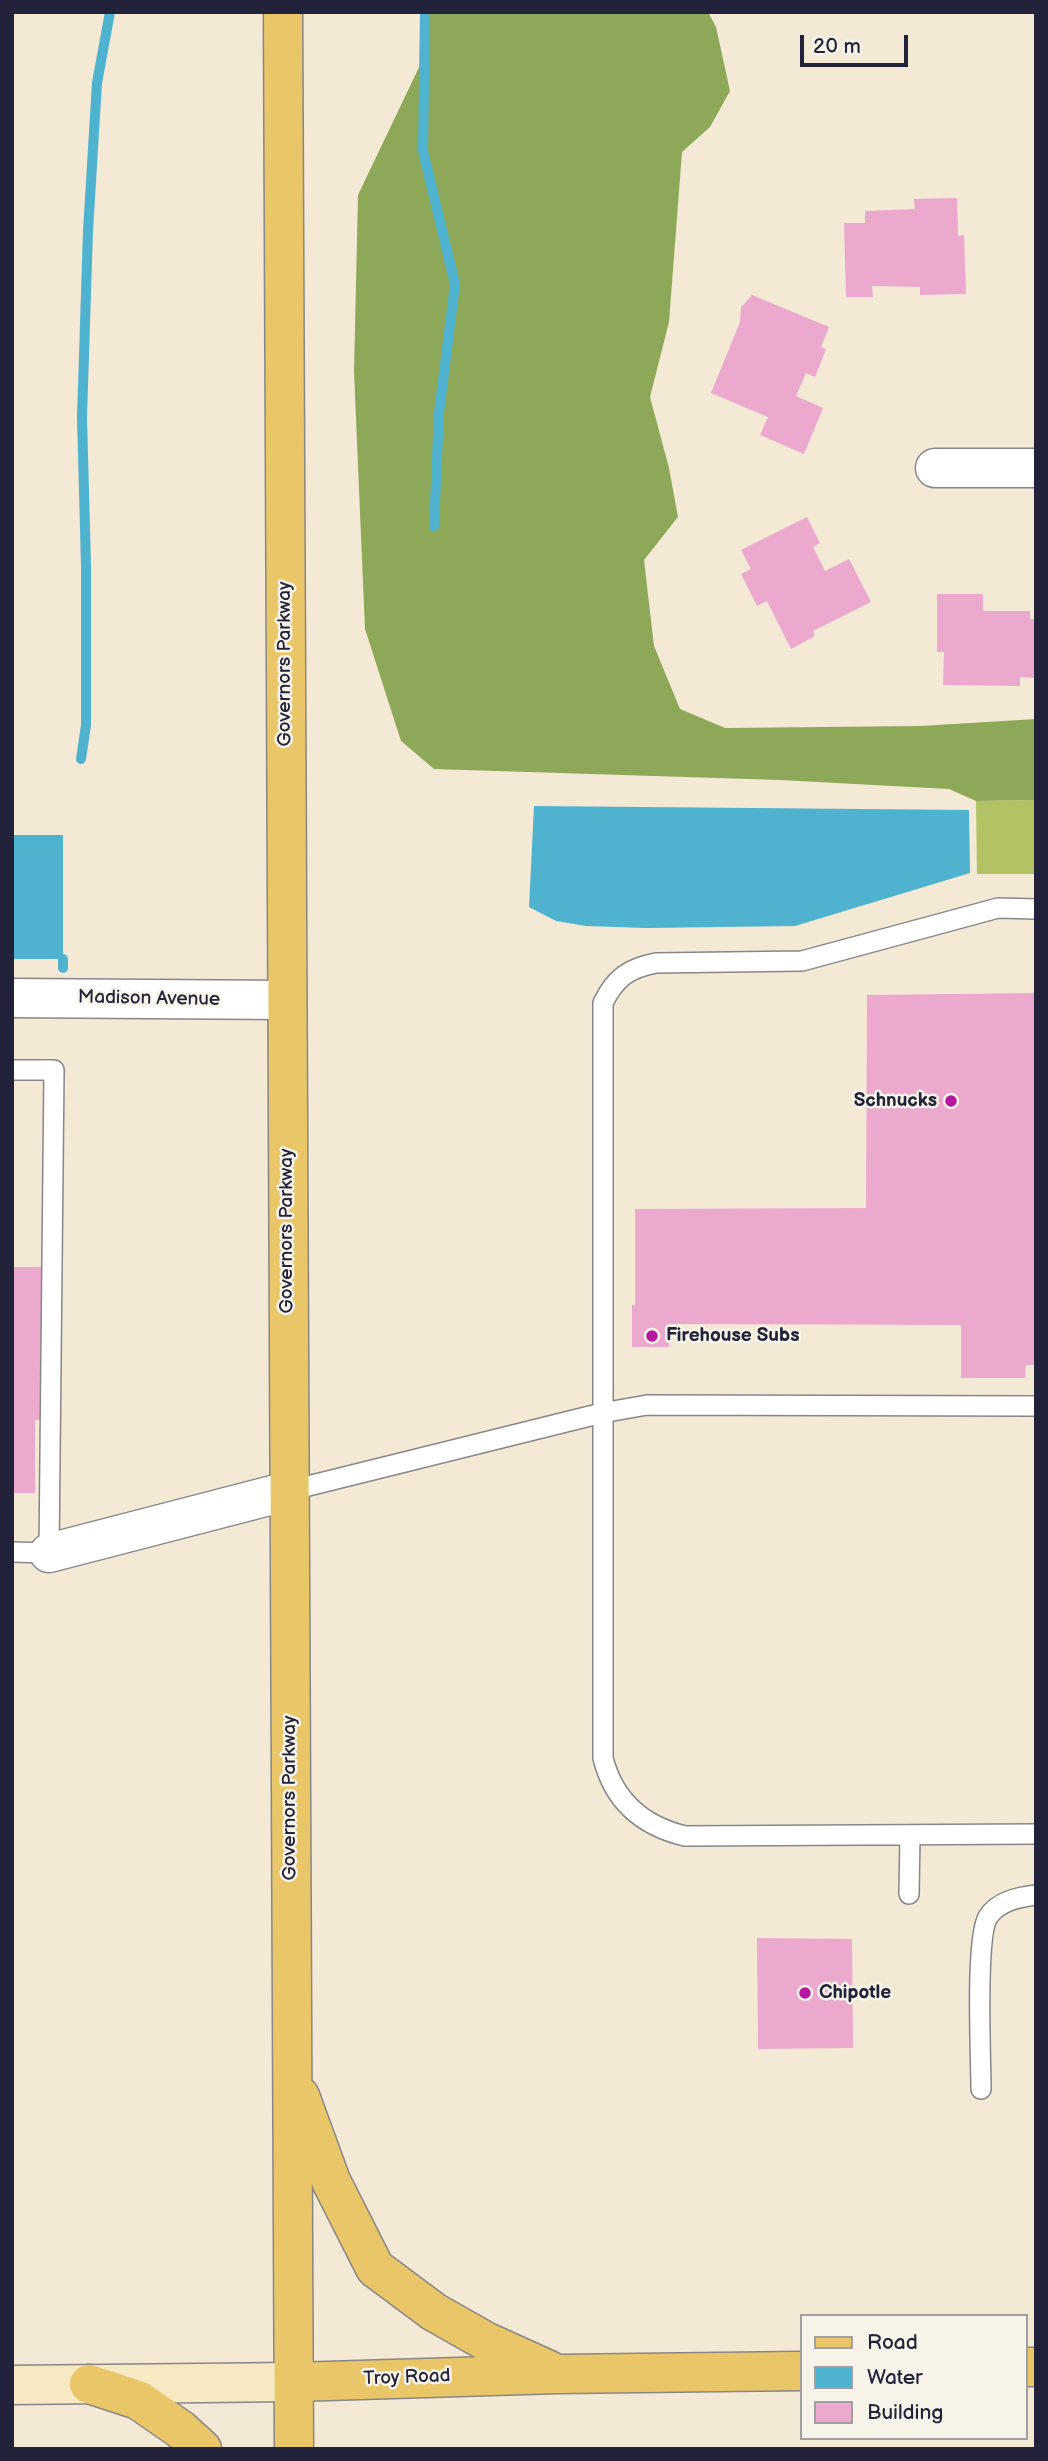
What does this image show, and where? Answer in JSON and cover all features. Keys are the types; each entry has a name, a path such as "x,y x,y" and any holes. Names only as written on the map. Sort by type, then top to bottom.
{"main road":[{"name":"Governors Parkway","path":"283,12 294,2449"},
{"path":"291,2070 331,2182 375,2268 433,2312 487,2342 558,2374"},
{"name":"Troy Road","path":"12,2385 800,2371"},
{"path":"89,2384 138,2400 180,2429 202,2449"}],"street":[{"path":"935,468 1036,468"},
{"name":"Madison Avenue","path":"12,998 286,1000"},
{"path":"31,1553 288,1491"}],"lane":[{"path":"1036,909 998,908 802,961 647,965 621,975 603,1003 602,1413 603,1758 617,1793 630,1809 646,1822 685,1836 1036,1834"},
{"path":"12,1070 54,1070 31,1553"},
{"path":"288,1491 602,1413 648,1405 1036,1406"},
{"path":"909,1894 911,1835"},
{"path":"981,2090 981,1941 988,1916 1009,1900 1036,1895"}],"green space":[{"path":"424,12 708,12 716,27 730,91 710,127 682,152 669,322 650,397 669,468 678,517 644,560 654,646 680,709 725,728 920,726 1036,719 1036,800 976,801 949,789 780,780 434,769 401,741 365,629 354,372 358,195 422,61"},
{"path":"1036,800 1036,874 977,874 976,801"}],"water":[{"path":"534,806 969,810 970,873 795,926 586,926 556,921 529,907"},
{"path":"12,835 63,835 63,959 12,959"}],"building":[{"path":"957,198 958,236 964,235 966,294 920,295 920,287 872,286 873,297 846,297 844,223 865,223 865,211 915,209 914,199"},
{"path":"752,295 829,327 821,347 826,349 815,377 806,373 796,396 823,408 804,454 760,435 768,417 711,393 740,322 741,307"},
{"path":"807,517 820,543 813,547 825,571 849,559 871,602 813,631 815,636 791,649 767,601 757,606 741,574 751,569 741,550"},
{"path":"937,594 983,594 983,611 1030,611 1030,619 1036,619 1036,678 1020,677 1020,686 943,685 944,652 937,652"},
{"name":"Schnucks","path":"1036,993 1036,1365 1026,1365 1025,1378 961,1378 961,1325 670,1324 669,1347 632,1347 635,1209 866,1208 867,995"},
{"path":"12,1267 45,1267 44,1420 35,1420 35,1493 12,1493"},
{"name":"Chipotle","path":"757,1938 852,1939 853,2048 758,2049"}],"waterway":[{"path":"81,759 86,725 82,417 88,231 97,83 110,12"},
{"path":"425,12 423,151 455,284 439,413 434,526"},
{"path":"63,959 63,968"}],"place":[{"name":"Schnucks","path":"951,1101"},
{"name":"Firehouse Subs","path":"652,1336"},
{"name":"Chipotle","path":"805,1993"}]}
